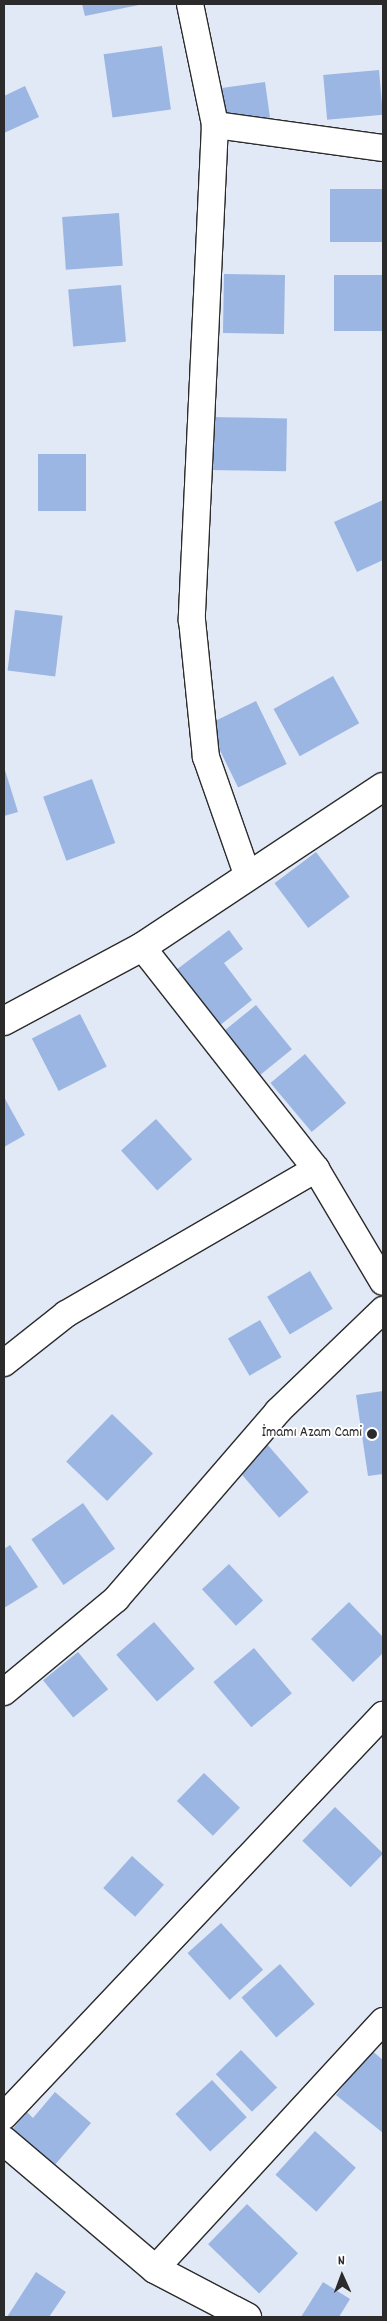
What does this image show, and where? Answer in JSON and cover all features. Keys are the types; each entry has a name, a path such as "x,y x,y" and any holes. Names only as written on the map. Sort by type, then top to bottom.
{"street":[{"path":"190,4 215,125 192,620 206,757 247,874"},
{"path":"215,125 383,148"},
{"path":"4,1020 142,947 247,874 383,787"},
{"path":"142,947 316,1169 383,1282"},
{"path":"4,1363 66,1314 316,1169"},
{"path":"4,1692 116,1599 278,1411 383,1310"},
{"path":"4,2116 383,1715"},
{"path":"155,2269 383,2021"},
{"path":"4,2140 155,2269 247,2317"}],"building":[{"path":"82,4 139,4 139,5 85,16"},
{"path":"162,46 171,109 112,118 104,54"},
{"path":"379,70 383,115 327,120 323,75"},
{"path":"265,82 270,118 220,125 214,89"},
{"path":"25,86 39,117 4,133 4,96"},
{"path":"330,189 383,189 383,242 330,242"},
{"path":"119,213 123,266 66,270 62,217"},
{"path":"224,274 285,275 284,334 223,333"},
{"path":"334,275 383,275 383,331 334,331"},
{"path":"121,285 126,342 73,346 68,290"},
{"path":"208,417 287,418 286,471 207,470"},
{"path":"38,454 86,454 86,511 38,511"},
{"path":"383,500 383,560 357,572 334,522"},
{"path":"15,610 63,616 55,676 8,671"},
{"path":"333,676 359,723 300,756 274,709"},
{"path":"256,701 287,764 238,788 207,725"},
{"path":"4,767 18,812 4,816"},
{"path":"92,779 115,843 66,861 43,797"},
{"path":"316,852 350,897 308,928 274,883"},
{"path":"229,930 243,949 224,963 252,1000 219,1026 176,970"},
{"path":"256,1005 292,1049 259,1076 223,1031"},
{"path":"80,1014 107,1067 59,1091 32,1039"},
{"path":"305,1054 346,1103 312,1132 271,1083"},
{"path":"4,1097 25,1135 4,1147"},
{"path":"156,1119 192,1159 157,1191 121,1150"},
{"path":"310,1271 333,1309 290,1334 267,1297"},
{"path":"260,1320 282,1357 249,1376 228,1338"},
{"name":"İmamı Azam Cami","path":"383,1391 383,1474 368,1476 356,1395"},
{"path":"112,1414 153,1454 107,1501 66,1461"},
{"path":"266,1443 309,1492 279,1518 237,1469"},
{"path":"83,1503 115,1549 64,1585 31,1539"},
{"path":"10,1545 38,1587 4,1608 4,1549"},
{"path":"229,1564 263,1601 236,1626 202,1589"},
{"path":"349,1602 383,1637 383,1653 353,1682 311,1639"},
{"path":"154,1622 195,1669 157,1702 116,1655"},
{"path":"254,1648 292,1693 251,1727 213,1682"},
{"path":"78,1652 108,1689 73,1718 43,1680"},
{"path":"204,1773 240,1808 213,1836 177,1801"},
{"path":"335,1807 383,1853 351,1887 302,1841"},
{"path":"132,1856 164,1885 135,1917 103,1888"},
{"path":"221,1923 263,1970 230,2000 188,1953"},
{"path":"280,1964 315,2004 276,2037 242,1997"},
{"path":"241,2050 277,2087 252,2112 216,2074"},
{"path":"371,2050 383,2060 383,2133 336,2095"},
{"path":"212,2080 247,2117 210,2151 175,2114"},
{"path":"55,2092 91,2123 53,2167 11,2131 27,2112 33,2118"},
{"path":"315,2131 356,2168 316,2212 276,2175"},
{"path":"247,2204 298,2253 259,2294 208,2244"},
{"path":"36,2272 66,2292 49,2317 7,2317"},
{"path":"323,2282 350,2299 339,2317 301,2317"}],"place":[{"name":"İmamı Azam Cami","path":"372,1434"}]}
